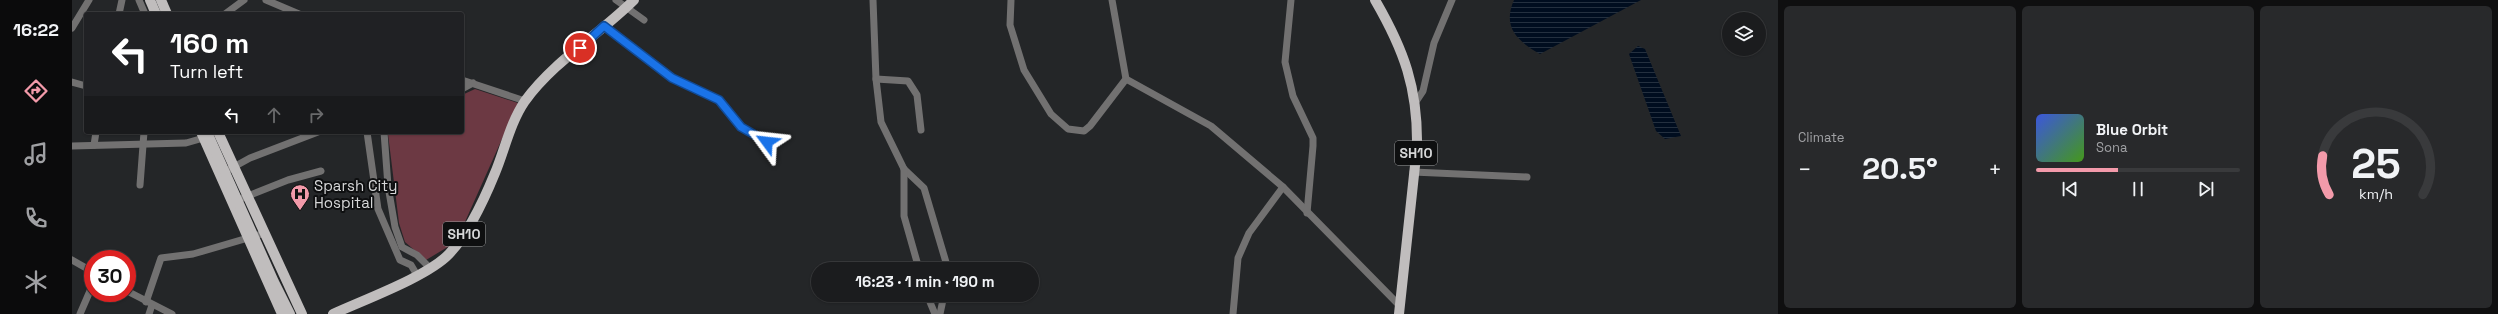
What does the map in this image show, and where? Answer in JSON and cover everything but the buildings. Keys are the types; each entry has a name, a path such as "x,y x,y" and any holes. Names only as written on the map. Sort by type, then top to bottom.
{"main road":[{"path":"144,0 149,12"},
{"path":"150,0 155,12"},
{"path":"161,0 166,12"},
{"name":"SH10","path":"333,314 417,275 448,255 462,237 493,178 513,122 528,98 545,80 634,0"},
{"name":"SH10","path":"1375,0 1396,37 1415,103 1416,147 1399,310"},
{"path":"204,134 219,174 282,314"},
{"path":"204,134 290,314"},
{"path":"218,134 302,314"}],"street":[{"path":"72,28 89,0"},
{"path":"119,12 122,0"},
{"path":"140,0 144,12"},
{"path":"228,12 244,0"},
{"path":"266,0 294,12"},
{"path":"616,0 644,20"},
{"path":"873,0 876,79 881,122 904,169 924,188 946,262"},
{"path":"1011,0 1010,25 1024,70 1051,114 1068,129 1084,131 1090,126 1126,78 1112,0"},
{"path":"1291,0 1284,62 1288,82 1313,138 1307,212"},
{"path":"1415,103 1423,91 1434,44 1452,0"},
{"path":"604,26 672,78 719,100 741,127 767,142"},
{"path":"1126,78 1211,126 1283,187 1399,310"},
{"path":"876,79 908,81 917,95 921,130"},
{"path":"464,81 528,98"},
{"path":"72,82 84,85"},
{"path":"464,88 473,83"},
{"path":"94,145 96,134"},
{"path":"140,185 144,134"},
{"path":"72,146 186,143 204,134"},
{"path":"219,174 250,158 313,134"},
{"path":"367,134 381,218 400,260 411,264 417,275"},
{"path":"384,134 388,186 394,227 402,247 417,255 430,268"},
{"path":"904,169 904,216 917,262"},
{"path":"232,203 247,196 322,171"},
{"path":"1413,172 1527,177"},
{"path":"1232,314 1238,258 1249,233 1283,187"},
{"path":"149,314 149,303 161,258 193,254 264,233"},
{"path":"72,260 84,267"},
{"path":"136,296 172,314"},
{"path":"80,314 85,302"},
{"path":"930,302 936,314"},
{"path":"940,314 943,302"}],"shaded area":[{"path":"475,89 518,103 456,242 426,260 405,242 399,223 388,134 464,134 464,94"}],"water":[{"path":"1514,0 1641,0 1540,54 1525,44 1514,32 1511,26 1510,18"},
{"path":"1638,46 1645,49 1681,136 1665,139 1656,131 1629,54"}],"place":[{"name":"Sparsh City Hospital","path":"300,211"}],"route":[{"path":"580,48 604,26 672,78 719,100 741,127 767,142"}]}
